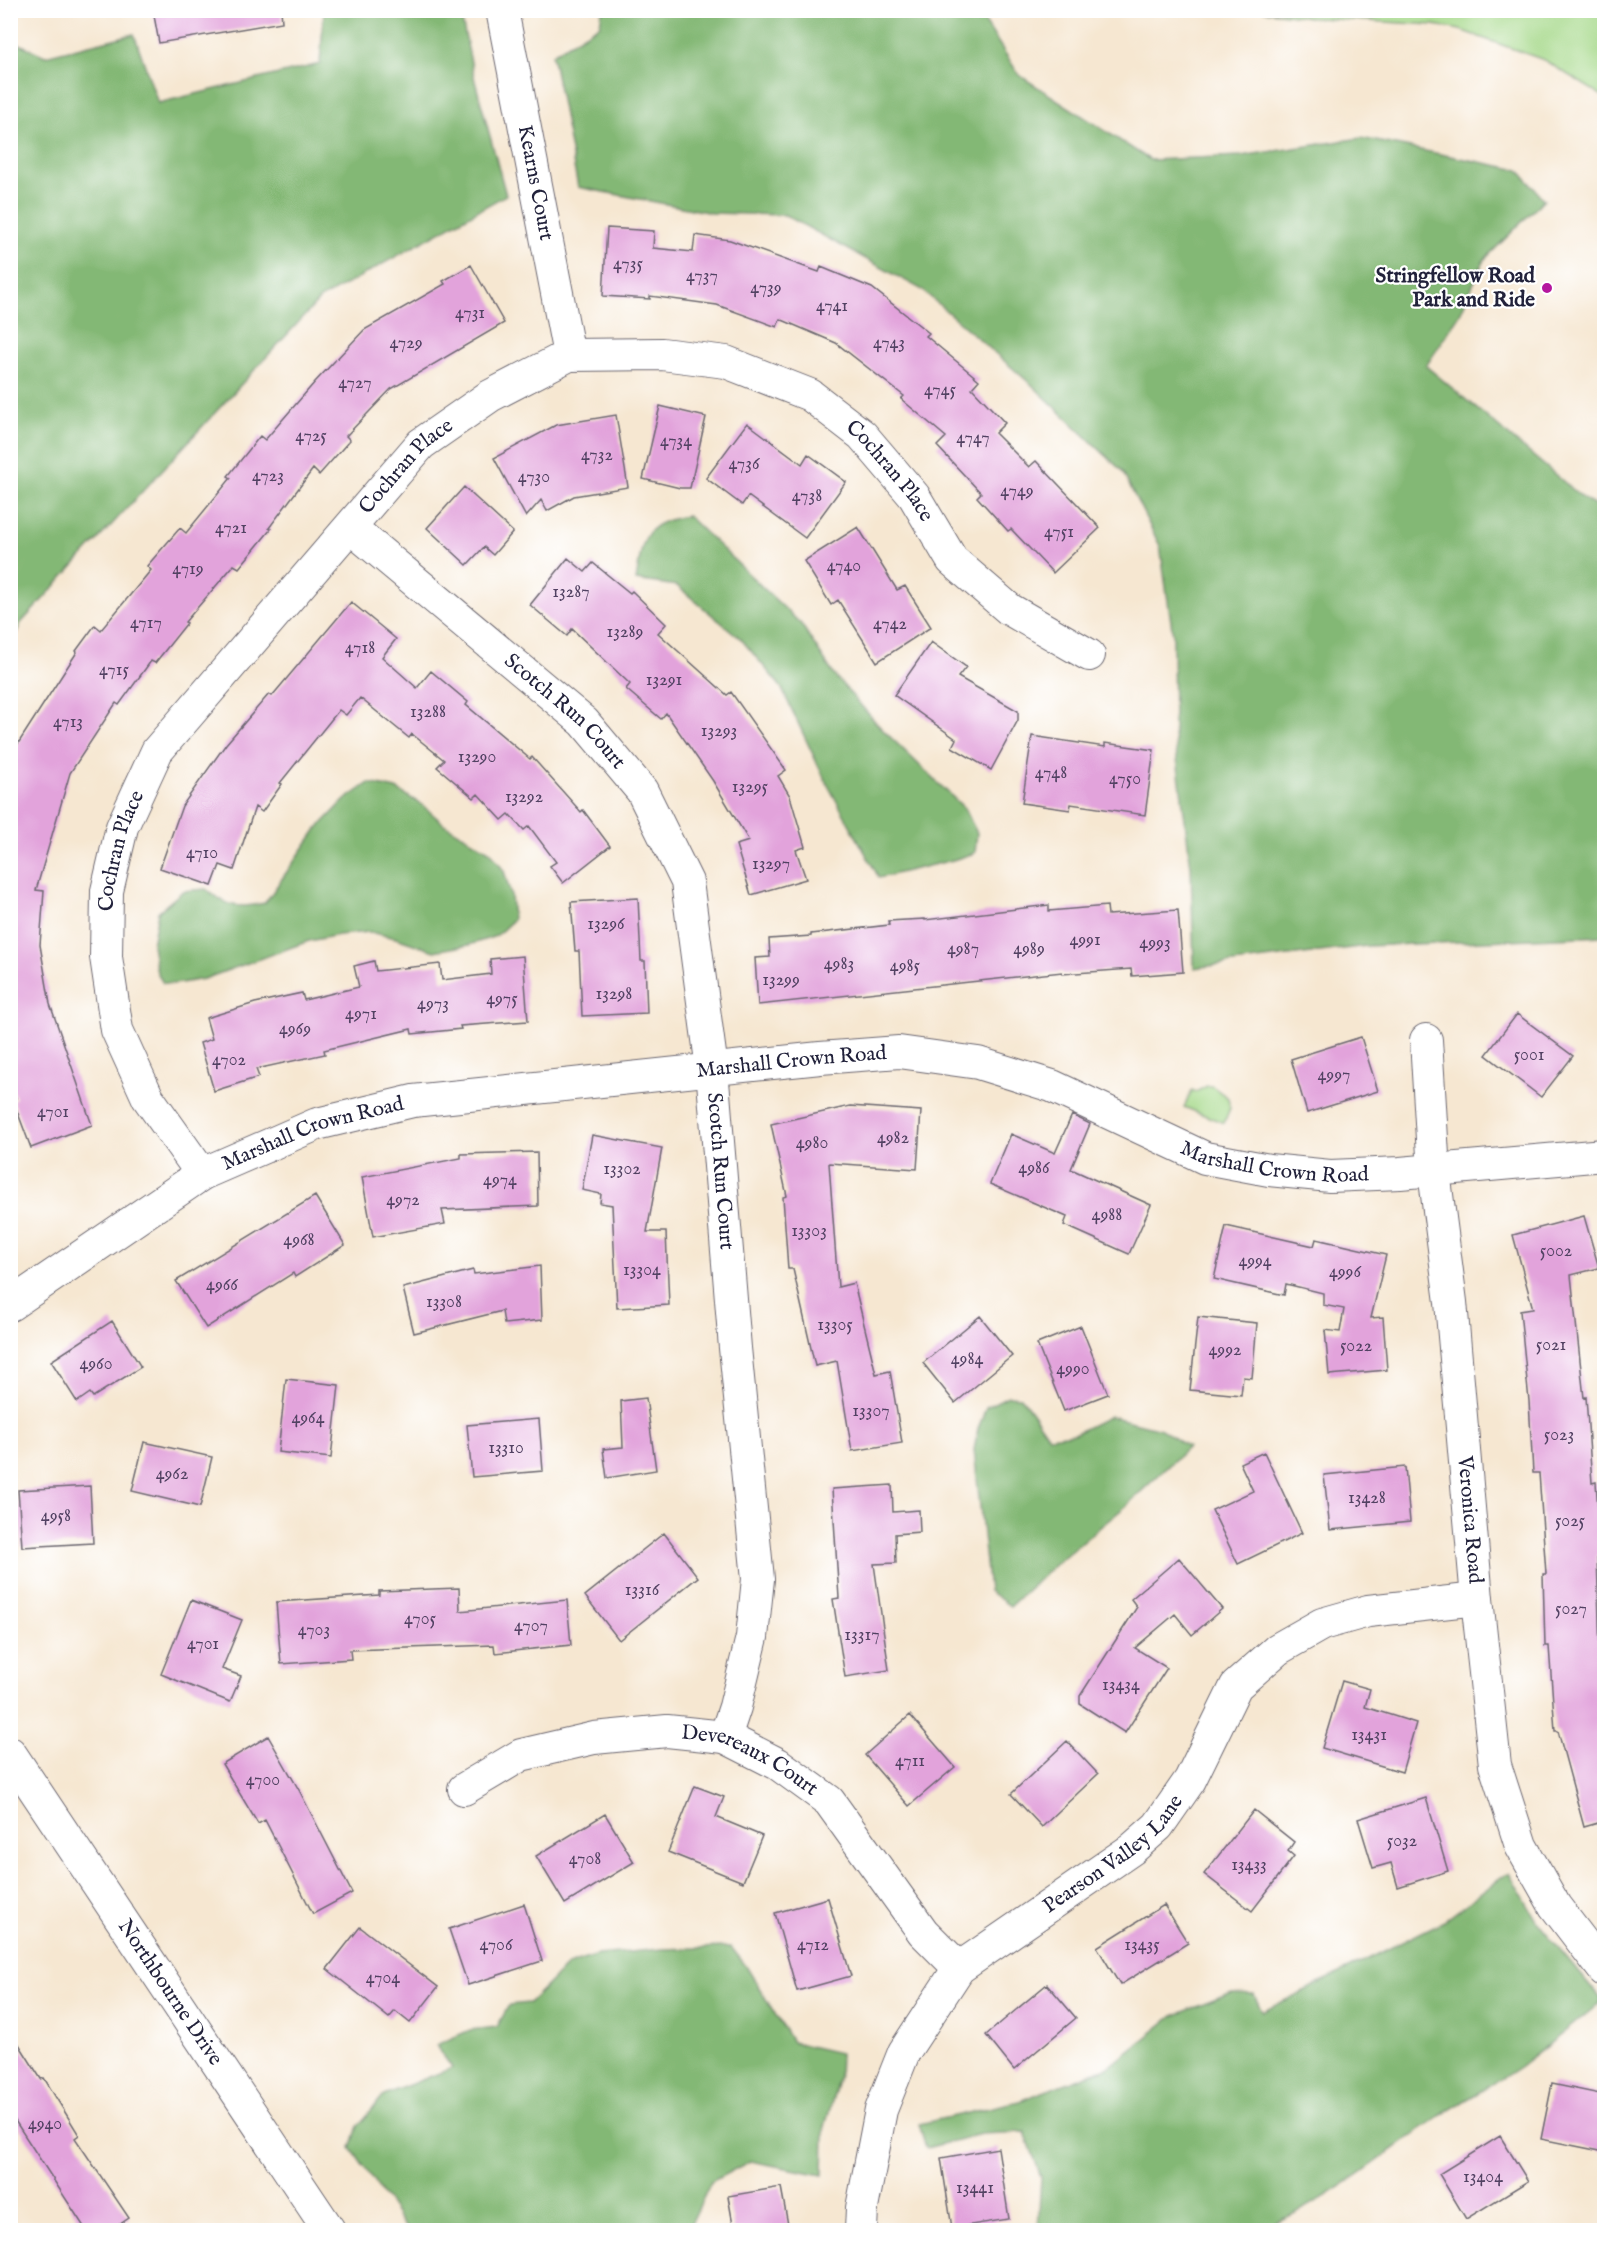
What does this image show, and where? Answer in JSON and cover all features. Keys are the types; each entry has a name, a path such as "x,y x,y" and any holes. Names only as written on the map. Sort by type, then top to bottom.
{"street":[{"name":"Kearns Court","path":"502,10 569,355"},
{"name":"Cochran Place","path":"202,1174 148,1098 117,1030 106,957 107,891 122,827 157,751 421,444 490,396 569,355 662,354 726,362 810,395 861,435 914,496 952,560 1009,609 1089,655"},
{"name":"Scotch Run Court","path":"351,528 584,722 642,791 687,882 712,1069 734,1336 758,1579 752,1637 735,1707 724,1737"},
{"name":"Veronica Road","path":"1426,1040 1434,1172 1450,1302 1477,1599 1495,1765 1521,1846 1556,1906 1605,1970"},
{"name":"Marshall Crown Road","path":"10,1305 202,1174 317,1124 413,1101 712,1069 899,1052 978,1063 1052,1086 1205,1158 1269,1170 1330,1176 1434,1172 1605,1155"},
{"name":"Pearson Valley Lane","path":"861,2230 862,2208 881,2110 903,2052 960,1968 1132,1849 1158,1826 1190,1780 1236,1686 1278,1649 1322,1624 1368,1611 1477,1599"},
{"name":"Devereaux Court","path":"464,1789 521,1755 594,1738 667,1731 724,1737 778,1764 829,1801 923,1932 960,1968"},
{"name":"Northbourne Drive","path":"10,1753 329,2230"}],"green space":[{"path":"324,11 460,11 475,81 506,195 320,299 21,623 11,644 11,40 45,56 134,34 158,103 320,64"},
{"path":"602,11 978,11 1019,75 1150,160 1241,156 1361,138 1519,170 1544,200 1484,260 1460,314 1426,366 1583,498 1604,512 1604,936 1367,946 1194,968 1191,867 1174,735 1173,636 1160,546 1122,471 1032,385 921,289 785,215 712,213 578,187 552,54 600,25"},
{"path":"1263,11 1604,11 1604,97 1544,60 1460,30 1434,25 1318,18"},
{"path":"688,516 801,624 834,675 881,728 964,808 977,833 975,853 879,878 825,780 781,687 741,639 677,586 636,580 643,543 647,535 661,523"},
{"path":"369,783 396,789 421,804 444,824 491,852 504,871 511,895 513,920 496,936 469,945 434,951 396,938 369,932 339,935 309,941 204,979 175,984 163,983 157,973 152,945 158,912 183,891 206,889 221,900 233,905 246,906 265,903 317,829 345,800"},
{"path":"1212,1086 1228,1098 1230,1108 1224,1123 1184,1107 1192,1090 1196,1092"},
{"path":"1008,1396 1021,1397 1049,1437 1074,1434 1110,1416 1161,1429 1188,1447 1126,1506 1060,1560 1010,1606 989,1591 974,1450 986,1407"},
{"path":"1509,1872 1539,1924 1603,2001 1521,2066 1442,2115 1346,2184 1300,2211 1252,2230 1038,2230 1041,2177 1025,2132 981,2134 926,2148 919,2124 1019,2101 1109,2067 1173,2016 1232,1993 1254,1994 1262,2012 1444,1921"},
{"path":"731,1947 746,1966 792,2042 840,2053 839,2077 824,2130 823,2175 750,2161 711,2182 688,2230 407,2230 351,2148 358,2126 384,2095 452,2068 436,2045 470,2030 497,2027 509,2005 529,2003 568,1965 597,1955 662,1949"}],"building":[{"path":"153,10 281,10 282,22 159,43"},
{"path":"607,228 654,231 653,248 693,252 695,235 730,240 819,272 821,267 872,288 929,333 926,336 979,380 972,388 1005,423 995,433 1029,467 1036,461 1100,528 1053,573 1011,529 1008,531 977,497 981,493 937,446 946,437 901,399 904,396 836,343 780,319 777,327 717,305 650,296 650,299 603,296"},
{"path":"471,265 504,323 391,389 346,436 350,440 319,475 313,469 269,528 271,529 239,568 234,565 185,622 187,623 155,663 151,661 119,705 116,703 70,773 36,890 44,891 40,945 50,1004 92,1125 31,1148 13,1100 16,1098 10,1083 10,756 95,625 101,630 151,570 147,566 180,528 186,533 231,478 228,476 260,436 265,440 364,330 445,284 443,281"},
{"path":"660,406 706,417 690,488 680,488 643,479"},
{"path":"616,415 628,487 574,496 547,511 541,500 526,517 494,458 556,425"},
{"path":"747,423 802,464 808,454 846,482 805,538 748,496 742,505 706,478"},
{"path":"464,487 513,532 493,555 484,547 467,565 427,528"},
{"path":"858,527 897,590 905,586 931,627 877,662 838,600 831,605 804,561"},
{"path":"568,558 585,572 593,563 630,593 632,591 666,624 658,633 727,695 731,692 786,770 778,776 790,796 805,847 796,850 806,879 751,895 736,845 749,841 713,781 666,713 661,719 626,689 630,684 572,629 567,636 530,605"},
{"path":"351,602 396,639 382,657 417,688 431,671 468,702 466,705 530,759 532,757 581,812 583,810 610,846 563,883 550,866 556,862 529,826 524,830 509,814 502,820 478,794 474,798 437,767 444,760 412,734 409,738 360,698 346,715 339,710 280,783 282,784 262,812 255,807 234,870 220,865 212,886 160,868 182,806 226,744 269,694 272,696"},
{"path":"931,642 966,667 958,677 1018,711 1018,720 991,770 952,747 956,739 894,695"},
{"path":"1032,736 1105,747 1105,743 1154,750 1145,815 1071,804 1070,810 1022,803"},
{"path":"638,898 641,961 645,961 647,1013 582,1016 579,951 575,951 571,902"},
{"path":"1049,905 1049,911 1107,906 1108,915 1178,910 1183,972 1132,976 1131,969 1062,974 1062,972 758,1005 755,958 770,957 769,939 811,936 811,934 889,925 888,921 925,920"},
{"path":"523,956 528,1021 460,1026 461,1029 412,1034 411,1029 324,1050 325,1054 256,1069 259,1077 214,1091 200,1043 212,1039 206,1018 255,1003 302,993 304,1000 359,987 354,966 374,961 376,971 440,964 442,980 491,974 490,959"},
{"path":"1517,1014 1573,1056 1541,1097 1486,1055"},
{"path":"1361,1037 1378,1091 1307,1113 1291,1059"},
{"path":"850,1106 921,1111 917,1169 829,1163 838,1287 854,1283 876,1374 890,1371 902,1443 852,1451 837,1361 815,1366 793,1269 788,1269 783,1197 787,1196 771,1124"},
{"path":"1072,1115 1090,1124 1071,1169 1151,1205 1129,1254 1064,1225 1067,1217 990,1184 1011,1134 1055,1153"},
{"path":"592,1135 662,1148 647,1232 666,1232 669,1305 617,1308 612,1205 600,1203 601,1194 582,1190"},
{"path":"537,1152 538,1206 442,1210 445,1224 373,1237 362,1177 461,1158 461,1154"},
{"path":"315,1196 345,1245 295,1277 293,1273 206,1328 176,1281"},
{"path":"1584,1216 1599,1268 1571,1275 1584,1398 1586,1397 1592,1483 1596,1482 1601,1555 1597,1555 1600,1655 1603,1655 1605,1680 1605,1821 1584,1827 1558,1731 1555,1731 1549,1646 1545,1646 1543,1574 1546,1574 1539,1473 1533,1473 1520,1311 1533,1309 1513,1235"},
{"path":"1226,1226 1314,1246 1316,1239 1386,1255 1371,1318 1383,1317 1387,1370 1329,1375 1325,1330 1340,1332 1344,1309 1323,1305 1323,1293 1286,1284 1284,1295 1214,1279"},
{"path":"540,1266 542,1320 504,1324 502,1311 414,1333 403,1288 473,1270 474,1274"},
{"path":"980,1316 1012,1356 955,1403 923,1363"},
{"path":"1198,1317 1257,1323 1252,1378 1243,1377 1241,1395 1190,1390"},
{"path":"112,1321 141,1367 93,1397 90,1393 77,1402 51,1361"},
{"path":"1081,1326 1108,1394 1064,1411 1037,1344"},
{"path":"286,1379 339,1385 331,1458 278,1452"},
{"path":"646,1398 656,1470 607,1478 603,1449 623,1447 621,1401"},
{"path":"539,1419 543,1471 472,1477 467,1425"},
{"path":"144,1442 212,1457 200,1507 132,1491"},
{"path":"1264,1452 1302,1533 1238,1564 1212,1510 1253,1491 1240,1463"},
{"path":"1405,1467 1410,1522 1330,1530 1324,1475"},
{"path":"892,1485 893,1512 919,1510 920,1532 895,1534 896,1563 874,1564 889,1670 845,1677 833,1599 839,1598 832,1489"},
{"path":"90,1486 93,1543 22,1547 18,1490"},
{"path":"664,1533 698,1577 619,1640 585,1596"},
{"path":"1179,1558 1222,1609 1192,1635 1175,1614 1135,1648 1167,1668 1125,1733 1080,1704 1080,1696 1137,1607 1131,1599"},
{"path":"459,1588 460,1611 567,1600 571,1645 495,1653 494,1645 350,1650 351,1659 281,1664 276,1602 379,1595 379,1591"},
{"path":"191,1600 242,1620 222,1669 241,1676 230,1702 161,1674"},
{"path":"1342,1681 1370,1689 1365,1707 1416,1723 1402,1772 1322,1748"},
{"path":"910,1715 955,1767 909,1806 865,1755"},
{"path":"268,1736 299,1790 352,1893 313,1914 265,1820 258,1824 222,1764"},
{"path":"1067,1741 1098,1774 1042,1827 1011,1794"},
{"path":"695,1786 724,1797 716,1817 762,1836 743,1882 668,1852"},
{"path":"1426,1798 1448,1871 1398,1887 1391,1863 1373,1868 1358,1819"},
{"path":"1254,1810 1294,1842 1288,1851 1294,1856 1252,1911 1204,1874"},
{"path":"605,1814 634,1862 565,1904 536,1856"},
{"path":"828,1898 851,1976 797,1991 775,1913"},
{"path":"524,1904 542,1961 468,1985 449,1929"},
{"path":"1164,1905 1188,1943 1120,1985 1097,1947"},
{"path":"360,1927 438,1987 410,2023 395,2011 389,2018 327,1969"},
{"path":"1047,1984 1076,2018 1014,2070 986,2035"},
{"path":"10,2030 41,2079 44,2078 79,2135 75,2138 129,2218 111,2230 86,2230 10,2113"},
{"path":"1552,2084 1605,2095 1605,2152 1541,2139"},
{"path":"1500,2136 1528,2181 1466,2219 1439,2174"},
{"path":"998,2148 1009,2219 952,2228 941,2158"},
{"path":"781,2187 789,2230 734,2230 728,2196"}],"place":[{"name":"Stringfellow Road Park and Ride","path":"1547,288"}]}
